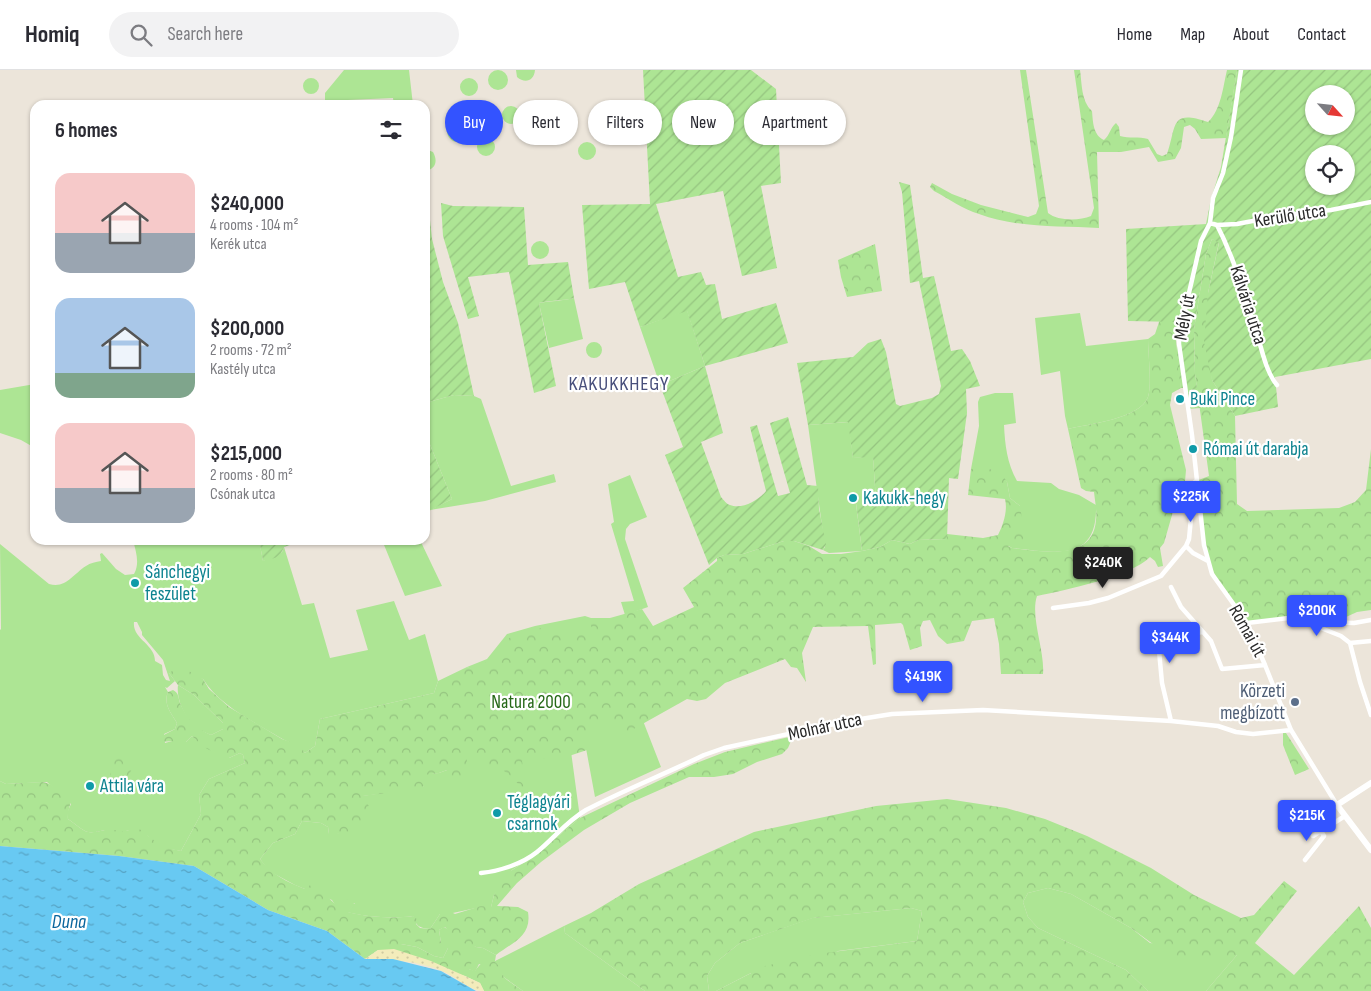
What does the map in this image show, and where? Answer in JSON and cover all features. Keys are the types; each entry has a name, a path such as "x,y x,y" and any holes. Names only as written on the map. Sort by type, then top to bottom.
{"street":[{"name":"Mély út","path":"1208,562 1204,545 1179,336 1201,241 1210,223 1214,198 1231,137 1241,70"},
{"name":"Kerülő utca","path":"1210,223 1218,225 1246,223 1278,216 1331,210 1371,202"},
{"name":"Kálvária utca","path":"1218,225 1234,262 1264,356 1276,385"},
{"path":"1053,608 1089,603 1108,598 1161,576 1186,546 1189,539 1191,492 1192,486 1196,481"},
{"name":"Római út","path":"1186,546 1193,553 1208,562 1217,582 1246,624 1291,730 1337,805"},
{"path":"1171,587 1180,607 1211,641 1222,669 1265,665"},
{"path":"1246,624 1295,617 1321,622 1354,623 1371,620"},
{"path":"1295,617 1341,636 1350,643 1371,715"},
{"path":"1171,721 1162,683 1158,640 1166,636 1203,632"},
{"path":"1350,643 1371,641"},
{"name":"Molnár utca","path":"481,874 523,861 537,852 562,828 585,811 704,755 724,748 848,721 892,714 983,710 1171,721 1218,726 1236,732 1253,734 1291,730"},
{"path":"1371,783 1337,805 1371,850"},
{"path":"1313,836 1345,816"},
{"path":"1305,860 1324,836 1321,831"}],"green space":[{"path":"344,70 409,70 412,100 393,100 393,98 325,100 325,93"},
{"path":"498,70 505,73 508,80 505,87 498,90 491,87 488,80 491,73"},
{"path":"516,70 535,70 533,77 526,81 517,77"},
{"path":"643,70 751,70 776,89 777,100 744,100 744,145 779,145 781,183 761,186 777,268 742,276 723,191 656,204 678,277 701,272 706,285 715,284 722,319 776,303 788,343 705,366 687,311 640,327 625,282 589,289 582,205 650,204 647,145 662,145 662,100 645,100"},
{"path":"1020,70 1026,70 1048,213 1057,218 1081,219 1091,216 1094,208 1074,70 1080,70 1084,97 1092,111 1094,128 1100,138 1104,140 1116,123 1119,127 1120,136 1148,139 1157,154 1162,156 1167,154 1174,128 1181,119 1195,118 1208,122 1216,111 1221,98 1227,70 1237,70 1226,138 1201,139 1190,125 1184,127 1181,148 1175,159 1158,162 1149,147 1121,152 1097,152 1099,228 1038,226 993,219 962,207 930,187 932,183 952,194 981,205 1028,217 1036,214 1039,206"},
{"path":"1237,70 1371,70 1371,359 1275,377 1278,407 1235,416 1212,380 1204,342 1208,293 1219,243 1212,239 1206,254 1194,329 1195,374 1200,408 1188,409 1184,388 1181,388 1178,372 1177,339 1179,322 1128,321 1126,229 1206,224 1211,199 1221,167"},
{"path":"311,78 319,86 311,94 303,86"},
{"path":"465,78 473,78 478,83 476,94 465,96 460,91 460,83"},
{"path":"507,106 513,106 513,124 507,124 503,120 503,110"},
{"path":"583,142 588,142 588,145 595,145 596,155 591,160 583,160 578,155 578,147"},
{"path":"477,145 495,145 495,151 490,156 482,156 477,151"},
{"path":"430,151 433,152 436,161 430,169"},
{"path":"899,182 910,185 923,278 934,276 951,351 962,349 970,361 980,386 966,389 967,413 958,479 949,478 947,539 918,540 910,544 892,540 880,547 862,551 856,503 876,501 873,457 853,458 848,422 808,425 797,363 853,357 868,343 881,339 886,352 896,404 900,406 932,398 939,394 941,386 919,281 910,283 902,192"},
{"path":"441,203 453,206 524,207 528,265 568,262 574,298 539,303 556,386 534,393 509,272 468,277 479,316 468,319 443,236"},
{"path":"430,220 432,239 443,282 458,323 474,396 454,395 430,402"},
{"path":"1212,239 1219,242 1208,293 1212,380 1235,416 1237,504 1247,511 1339,508 1355,502 1366,490 1371,449 1371,610 1357,612 1346,617 1334,617 1329,614 1315,616 1314,621 1303,618 1247,623 1223,591 1208,561 1196,481 1209,476 1195,374 1194,329 1206,254"},
{"path":"540,241 546,244 549,250 546,256 540,259 534,256 531,250 534,244"},
{"path":"875,244 882,291 847,297 838,260"},
{"name":"Natura 2000","path":"1174,297 1179,322 1176,341 1181,388 1172,393 1170,405 1186,470 1184,493 1178,494 1164,543 1160,548 1163,566 1158,567 1150,557 1141,564 1113,577 1037,596 1035,614 1042,655 1043,674 1001,674 999,644 994,618 972,621 964,641 947,644 938,636 930,620 923,621 920,628 922,646 910,650 901,623 875,625 876,664 873,665 868,626 813,627 802,653 806,682 797,668 791,667 785,659 725,683 706,699 697,701 687,699 621,736 618,722 585,722 590,749 569,756 522,761 527,793 504,771 467,756 467,782 455,782 447,770 424,775 424,786 420,789 363,796 370,808 364,821 356,829 338,834 329,834 328,827 321,823 302,821 295,834 273,843 260,859 280,877 305,889 313,883 335,904 346,899 355,904 348,912 381,917 413,916 418,920 416,924 420,928 430,929 440,914 447,910 455,914 481,906 491,907 494,895 503,876 537,854 580,818 694,764 725,752 789,737 791,741 788,748 782,754 757,762 733,774 714,777 689,777 630,803 584,830 541,862 517,883 497,906 518,907 528,912 528,920 527,927 520,938 496,955 483,948 457,941 445,927 439,930 441,943 434,945 401,939 401,944 417,947 434,956 443,958 448,948 453,946 471,954 473,959 469,969 475,971 482,963 491,960 498,965 506,979 523,991 484,991 480,983 465,976 378,950 365,959 327,931 268,910 194,866 119,856 0,846 0,781 6,784 42,782 65,791 71,797 68,819 85,831 115,830 120,832 138,828 162,845 181,851 201,814 199,795 209,779 245,763 243,755 240,753 229,758 218,758 217,754 202,746 192,736 186,742 177,746 172,741 162,742 160,737 175,729 177,723 168,708 166,700 168,692 173,690 177,694 186,714 196,726 211,735 223,729 223,723 194,695 178,685 169,673 180,666 203,679 209,689 229,707 282,739 299,745 305,753 315,746 320,719 434,693 438,681 467,667 473,669 493,659 509,638 544,627 548,635 591,635 591,618 610,618 642,609 653,626 694,607 683,588 717,561 717,558 724,555 743,554 784,541 794,541 809,546 822,554 841,554 880,547 892,540 910,544 918,540 947,539 947,534 983,538 998,535 1005,513 1005,499 968,495 971,469 990,469 1002,474 1007,482 1010,498 1020,506 1025,538 1021,543 1008,546 1051,552 1076,548 1086,543 1093,533 1096,510 1094,492 1081,488 1068,429 1124,415 1135,411 1143,404 1148,397 1150,385 1148,339 1155,334 1159,322"},
{"path":"574,298 583,339 549,348 539,303"},
{"path":"687,310 705,366 660,385 640,327"},
{"path":"1080,313 1086,346 1148,339 1149,392 1143,404 1135,411 1112,419 1068,429 1060,371 1041,375 1035,318"},
{"path":"594,342 600,344 602,350 600,356 594,358 588,356 586,350 588,344"},
{"path":"705,366 723,433 701,442 721,497 726,503 740,506 755,501 766,491 750,427 757,425 778,496 790,493 770,423 788,417 807,485 818,486 819,509 826,544 823,550 794,541 784,541 743,554 724,555 709,565 665,455 683,447 660,385"},
{"path":"30,385 30,445 0,433 0,390"},
{"path":"995,393 1013,393 1016,423 1004,425 1007,454 1017,481 1051,483 1059,489 1079,495 1096,505 1095,524 1090,537 1081,546 1058,552 1012,548 1007,545 1020,506 1010,498 1007,482 990,469 971,469 979,426 978,402 980,397"},
{"path":"454,395 474,396 481,399 511,486 554,474 556,482 485,501 430,510 452,499 430,444 430,402"},
{"path":"849,422 853,458 873,456 876,502 856,504 862,551 829,553 823,550 825,547 808,425"},
{"path":"430,444 452,499 430,510"},
{"path":"630,475 647,517 630,524 626,529 625,539 648,607 625,615 621,602 634,601 611,524 614,522 608,484"},
{"path":"0,544 49,584 55,585 65,583 81,569 101,561 100,554 102,553 116,569 125,575 134,574 137,562 134,545 260,545 263,561 282,552 284,547 302,605 314,603 330,658 368,650 356,610 394,601 409,640 425,634 438,681 434,693 320,719 315,746 305,753 296,745 227,705 203,679 169,673 175,681 167,688 165,687 168,692 166,700 170,712 177,723 175,729 164,734 165,743 172,741 186,742 192,736 209,749 229,758 240,753 243,755 245,763 209,779 199,795 201,814 181,851 164,848 148,836 129,830 120,833 110,830 85,831 68,819 67,813 71,804 47,782 6,784 0,781","holes":["134,622 137,622 142,635 163,660 170,681 166,680 163,675 162,665 155,661 151,650 136,633"]},
{"path":"260,545 290,545 284,547 278,556 273,559 263,561"},
{"path":"384,545 422,545 442,586 405,596"},
{"name":"Natura 2000","path":"585,616 591,618 591,635 631,690 661,767 595,797 578,705 565,707 580,818 537,854 512,870 494,895 491,907 440,914 430,929 426,929 418,926 413,916 380,917 347,912 355,903 335,905 332,900 295,885 269,871 260,859 273,843 295,834 302,821 321,823 328,827 329,834 338,834 362,796 424,786 424,774 439,773 447,770 466,738 488,677 467,667 487,659 507,634"},
{"path":"178,685 194,695 223,723 223,729 211,735 201,731 190,722 180,704"},
{"path":"1283,733 1286,733 1309,769 1295,775 1283,745"},
{"path":"123,751 133,758 134,764 124,786 113,780 110,773 118,753"},
{"path":"947,799 1006,808 1045,819 1087,836 1151,868 1194,895 1241,918 1254,915 1284,881 1297,891 1255,943 1294,975 1359,906 1371,928 1371,991 1206,991 1237,955 1176,961 1131,928 1071,894 1048,888 1028,893 1023,902 1028,917 1038,928 1126,970 1148,991 716,991 765,966 817,954 917,941 922,911 911,908 813,918 740,943 715,963 707,976 709,991 645,991 565,933 564,926 591,913 639,884 754,832 876,806"},
{"path":"1048,888 1071,894 1131,928 1150,943 1237,955 1206,991 1148,991 1126,970 1038,928 1028,917 1023,902 1028,893"},
{"path":"911,908 922,911 917,941 838,951 765,991 751,973 716,991 709,991 707,976 715,963 740,943 812,918"},
{"path":"564,926 565,933 645,991 523,991 500,972 479,964 475,972 469,969 448,948 443,958 434,956 417,947 401,944 401,938 441,943 439,930 444,927 476,947 483,948 496,955 495,961"}],"sand":[{"path":"394,949 431,961 480,983 484,991 473,989 447,974 424,965 394,960 365,959 378,950"}],"water":[{"name":"Duna","path":"0,846 119,856 194,866 268,910 327,931 365,959 393,959 441,971 476,991 0,991"}],"place":[{"name":"Buki Pince","path":"1180,399"},
{"name":"Római út darabja","path":"1193,449"},
{"name":"Kakukk-hegy","path":"853,498"},
{"name":"Sánchegyi feszület","path":"135,583"},
{"name":"Körzeti megbízott","path":"1295,702"},
{"name":"Attila vára","path":"90,786"},
{"name":"Téglagyári csarnok","path":"497,813"}],"district":[{"name":"KAKUKKHEGY","path":"619,384"}]}
